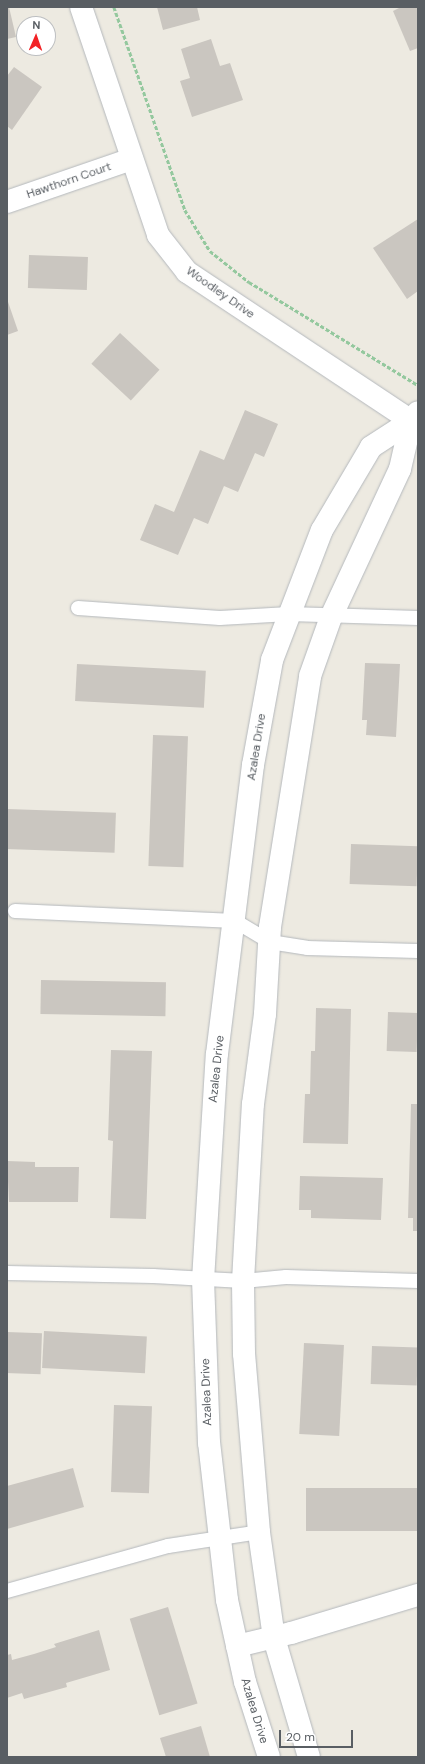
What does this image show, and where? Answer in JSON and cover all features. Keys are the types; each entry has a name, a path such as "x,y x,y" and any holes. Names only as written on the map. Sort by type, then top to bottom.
{"street":[{"name":"Woodley Drive","path":"81,7 158,235 187,272 415,417"},
{"name":"Hawthorn Court","path":"7,202 132,159"},
{"name":"Azalea Drive","path":"269,1757 245,1682 237,1646 219,1538 210,1443 203,1280 217,1054 261,716 272,660 322,530 371,447 415,417"},
{"path":"309,1757 274,1638 259,1532 244,1354 243,1281 253,1104 265,1014 270,942 301,721 310,676 331,617 400,469 415,417"},
{"path":"237,1646 274,1638 418,1595"}],"lane":[{"path":"78,608 220,618 289,614 331,617 418,618"},
{"path":"15,911 235,922 270,942 307,948 418,951"},
{"path":"7,1273 153,1276 203,1280 243,1281 286,1277 418,1281"},
{"path":"7,1591 168,1546 259,1532"}],"path":[{"path":"114,7 185,210 210,251 249,282 418,385"}],"building":[{"path":"7,7 9,7 16,37 7,39"},
{"path":"157,7 197,7 200,20 163,30"},
{"path":"401,7 418,7 418,48 410,51 393,11"},
{"path":"211,39 220,66 230,63 243,100 192,117 180,81 190,78 181,49"},
{"path":"14,67 42,87 12,130 7,126 7,76"},
{"path":"418,219 418,291 407,299 373,248"},
{"path":"29,255 88,257 87,290 28,288"},
{"path":"7,299 18,331 7,335"},
{"path":"120,333 159,370 131,401 91,364"},
{"path":"245,410 278,424 264,457 255,453 238,492 224,486 208,524 194,518 178,555 140,540 155,504 174,512 200,450 224,460"},
{"path":"365,663 400,664 396,737 366,735 367,720 362,720"},
{"path":"77,664 206,671 204,708 75,701"},
{"path":"153,735 188,736 183,867 148,866"},
{"path":"7,809 116,813 115,853 7,849"},
{"path":"351,844 418,846 417,886 350,884"},
{"path":"41,980 166,982 165,1016 40,1014"},
{"path":"316,1008 351,1009 348,1144 303,1143 305,1094 310,1094 311,1051 315,1051"},
{"path":"388,1012 418,1013 417,1052 387,1051"},
{"path":"111,1050 152,1051 146,1219 110,1218 113,1141 108,1140"},
{"path":"411,1104 418,1104 418,1231 413,1231 413,1218 408,1218"},
{"path":"7,1161 35,1162 35,1167 79,1167 78,1202 9,1202"},
{"path":"300,1176 383,1178 381,1220 311,1218 311,1210 299,1210"},
{"path":"44,1331 147,1336 145,1373 42,1368"},
{"path":"7,1332 42,1333 41,1374 7,1373"},
{"path":"304,1343 344,1345 339,1436 299,1434"},
{"path":"372,1346 418,1348 417,1386 371,1384"},
{"path":"114,1405 152,1406 149,1493 111,1492"},
{"path":"73,1468 84,1507 7,1529 7,1486"},
{"path":"306,1488 418,1488 418,1531 306,1531"},
{"path":"168,1607 198,1704 159,1715 130,1619"},
{"path":"99,1630 110,1670 66,1683 67,1687 24,1699 22,1693 7,1698 7,1655 11,1654 12,1660 56,1647 54,1644"},
{"path":"201,1726 210,1757 166,1757 160,1738"}]}
